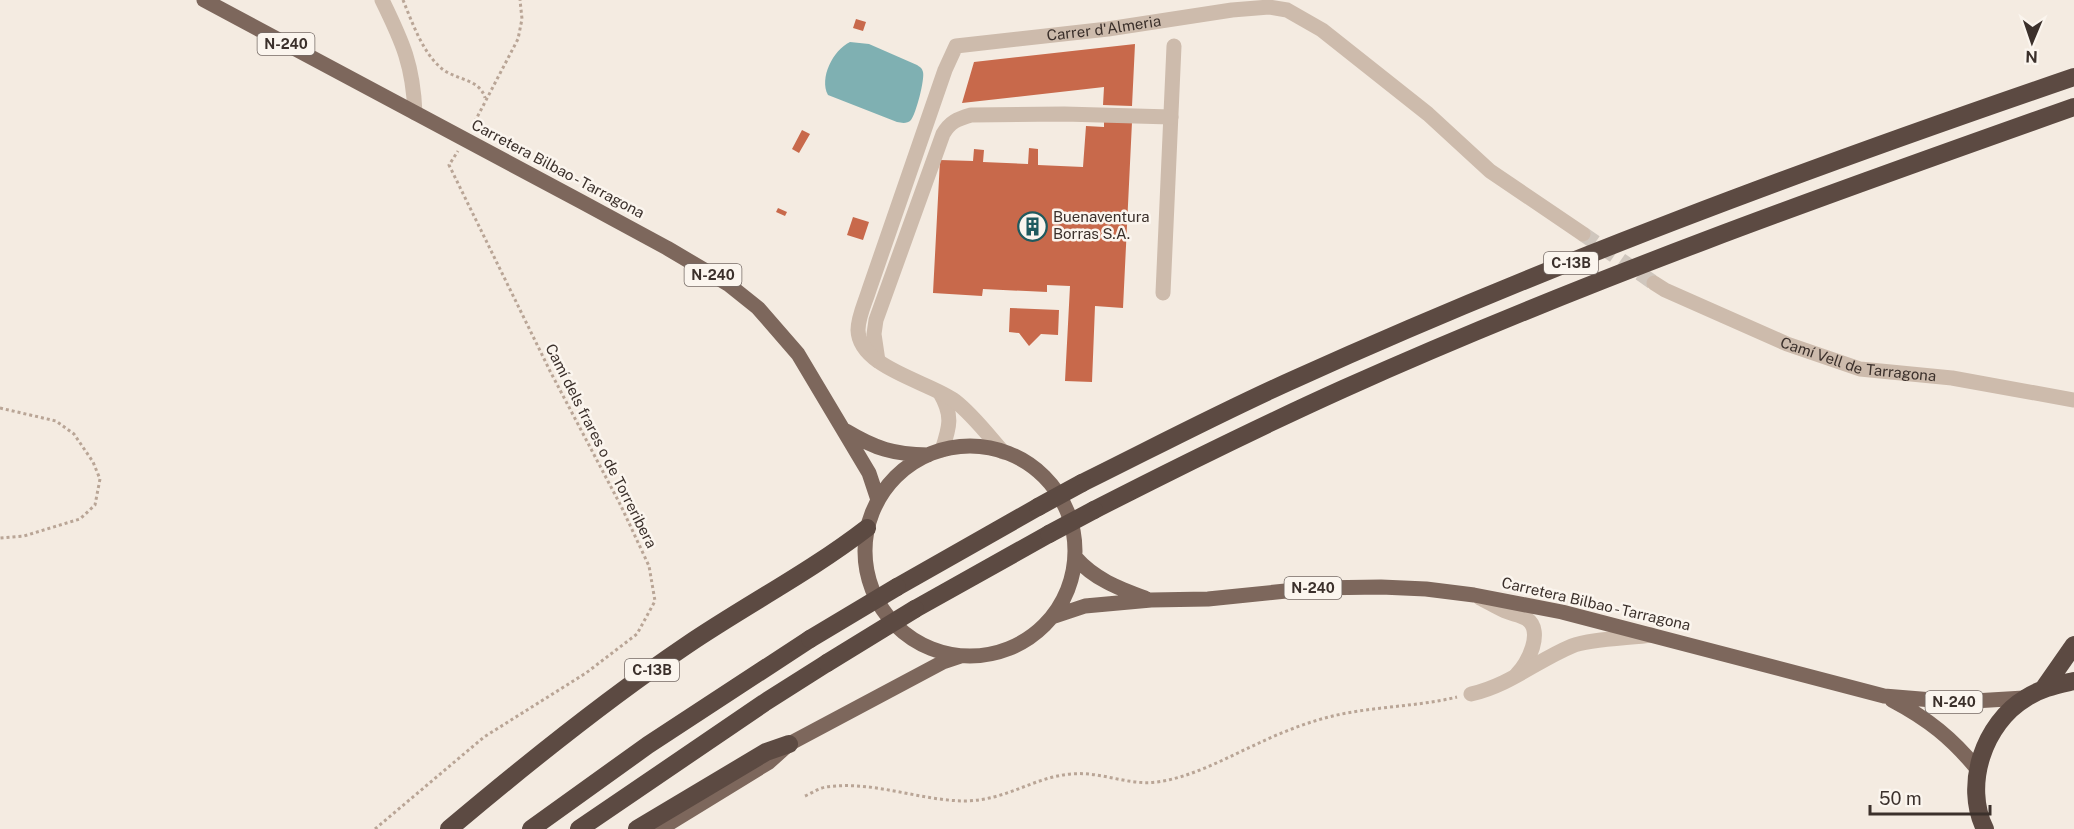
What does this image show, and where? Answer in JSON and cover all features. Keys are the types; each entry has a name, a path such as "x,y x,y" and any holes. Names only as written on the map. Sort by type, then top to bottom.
{"highway":[{"name":"C-13B","path":"531,829 648,745 810,639 897,587 1082,483 1293,380 1480,299 1782,181 2074,77"},
{"name":"C-13B","path":"579,829 764,703 915,609 1094,510 1305,406 1524,313 1774,214 2074,107"},
{"name":"C-13B","path":"449,829 534,758 617,695 740,610 831,555 867,528"},
{"path":"2044,688 2074,645"},
{"name":"N-240","path":"1982,826 1976,798 1978,770 1991,733 2006,713 2024,698 2044,688 2074,681"},
{"path":"637,829 766,752 789,744"}],"main road":[{"name":"Carretera Bilbao - Tarragona","path":"204,0 709,272 745,297 774,325 798,354 844,430"},
{"name":"N-240","path":"844,430 870,445 894,452 935,452 972,446 1003,452 1030,465 1052,486 1061,498 1072,526 1075,557 1068,588 1052,617 1031,637 1012,647 991,654 961,656 932,649 906,635 885,614 877,601 867,573 865,551 867,528 878,500 899,473 935,452"},
{"name":"N-240","path":"844,430 869,474 878,500"},
{"name":"N-240","path":"1075,557 1084,567 1108,584 1151,600"},
{"name":"Carretera Bilbao - Tarragona","path":"1151,600 1208,599 1352,586 1426,589 1474,595 1562,612 1884,696"},
{"name":"N-240","path":"1052,617 1085,606 1151,600"},
{"path":"660,829 769,762 789,744 961,656"},
{"name":"N-240","path":"1884,696 1957,702 2024,698"},
{"name":"N-240","path":"1884,696 1920,715 1947,735 1978,770"}],"street":[{"path":"382,0 408,59 413,82 415,113"},
{"name":"Carrer d'Almeria","path":"1003,452 954,400 878,361 860,340 859,322 941,81 956,46 1120,27 1232,10 1269,7 1287,10 1322,30 1428,114 1491,171 1583,234"},
{"path":"1163,293 1174,46"},
{"path":"878,361 874,334 876,320 943,134 949,124 971,115 1064,114 1171,117"},
{"name":"Camí Vell de Tarragona","path":"1654,283 1665,291 1787,344 1860,369 1952,378 2074,400"},
{"path":"935,452 950,418 948,406 940,393"},
{"path":"1474,595 1504,611 1528,619 1533,626 1535,639 1526,665 1511,680"},
{"path":"1471,694 1491,689 1511,680 1549,657 1575,645 1651,635"}],"path":[{"path":"403,0 421,39 438,65 448,74 475,84 484,93 485,100"},
{"path":"465,139 518,39 522,19 520,0"},
{"name":"Camí dels frares o de Torreribera","path":"375,829 484,737 586,673 637,634 655,601 649,566 621,506 550,371 449,165 465,139"},
{"path":"0,408 56,421 74,434 93,462 100,479 95,505 80,519 24,536 0,538"},
{"path":"806,796 824,787 846,786 888,790 945,800 988,800 1010,794 1051,777 1072,774 1094,774 1137,783 1158,782 1199,770 1279,734 1319,719 1471,694"}],"water":[{"path":"850,42 869,44 917,65 921,69 923,76 921,89 911,120 904,123 897,122 828,95 825,81 829,65 838,51"}],"building":[{"path":"856,19 866,22 863,31 853,28"},
{"path":"1135,44 1132,106 1103,105 1104,87 962,103 974,62"},
{"name":"Buenaventura Borras S.A.","path":"1104,120 1132,122 1123,308 1095,306 1092,382 1065,381 1070,286 1047,285 1047,292 983,289 982,296 933,293 940,160 973,161 974,149 984,150 983,162 1028,164 1029,148 1038,149 1038,165 1083,167 1086,126 1104,127"},
{"path":"802,130 810,134 799,153 792,149"},
{"path":"778,208 787,212 785,216 776,212"},
{"path":"853,217 869,222 863,240 847,235"},
{"path":"1010,308 1059,310 1058,335 1041,334 1029,346 1019,333 1009,332"}],"tunnel":[{"path":"1583,234 1654,283"}],"place":[{"name":"Buenaventura Borras S.A.","path":"1032,226"}]}
